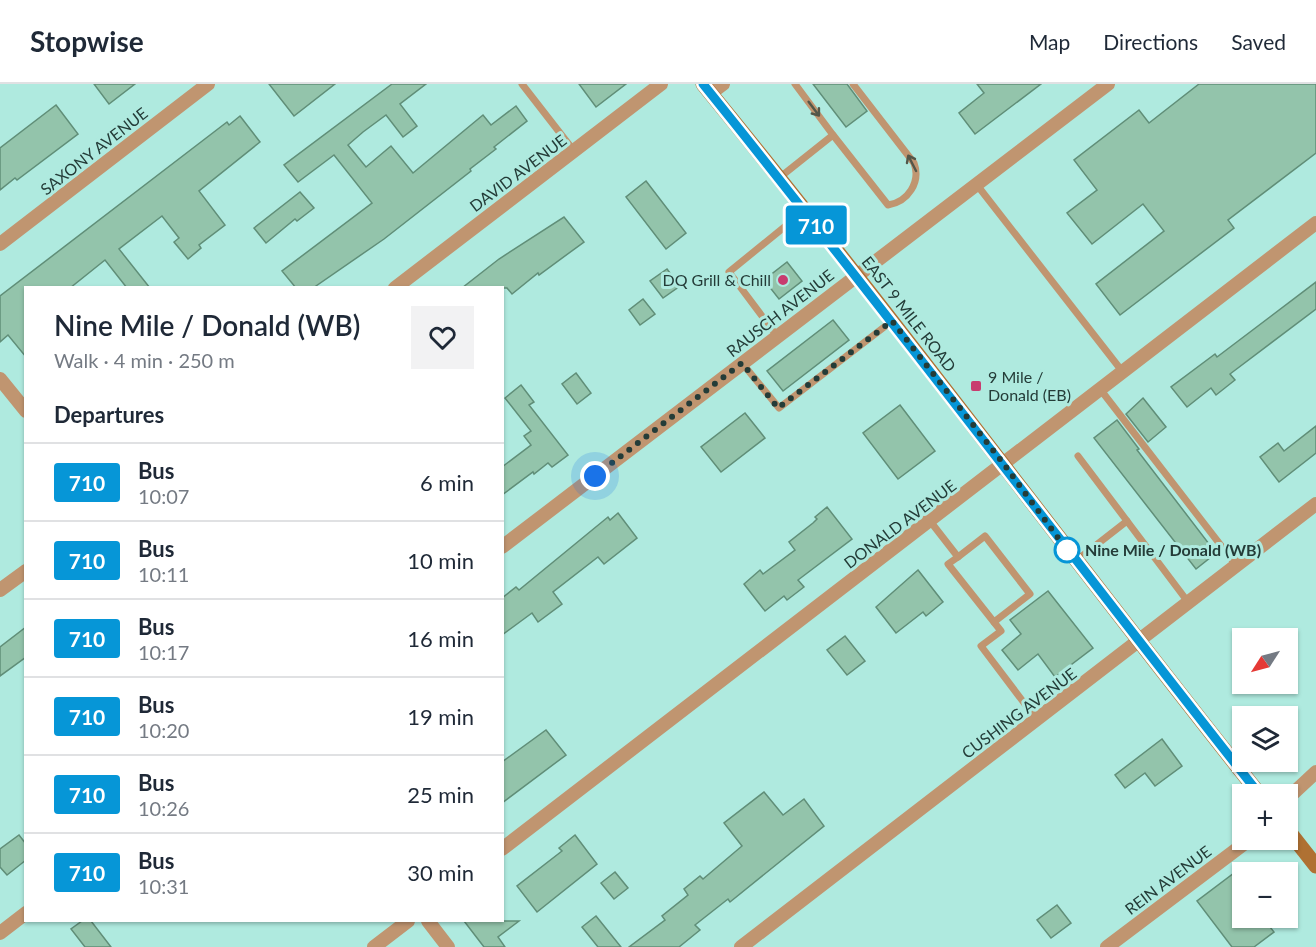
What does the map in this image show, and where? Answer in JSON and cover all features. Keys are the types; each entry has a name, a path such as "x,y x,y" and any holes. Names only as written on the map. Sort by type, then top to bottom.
{"main road":[{"name":"EAST 9 MILE ROAD","path":"712,87 779,178 1003,463 1138,642 1251,784"},
{"path":"1298,843 1316,866"}],"street":[{"name":"SAXONY AVENUE","path":"0,244 208,84"},
{"name":"DAVID AVENUE","path":"398,286 661,84"},
{"name":"RAUSCH AVENUE","path":"504,545 1108,84"},
{"name":"DONALD AVENUE","path":"504,847 1316,223"},
{"path":"0,379 24,409"},
{"name":"CUSHING AVENUE","path":"741,947 1316,504"},
{"path":"0,590 24,572"},
{"path":"1298,789 1316,772"},
{"name":"REIN AVENUE","path":"1107,947 1236,850"},
{"path":"0,933 24,915"},
{"path":"374,947 407,922"},
{"path":"429,922 448,947"}],"lane":[{"path":"522,84 574,151"},
{"path":"795,84 888,205 910,192 915,185 914,163 853,84"},
{"path":"779,178 833,135"},
{"path":"977,185 1122,371"},
{"path":"777,336 729,272 805,210"},
{"path":"742,363 778,408 892,321"},
{"path":"1099,388 1236,565"},
{"path":"1078,456 1188,602"},
{"path":"930,521 958,557"},
{"path":"1076,561 1127,521"},
{"path":"994,622 1030,594 985,536 948,564 1001,631 981,646 1036,720"}],"building":[{"path":"94,84 135,84 109,104"},
{"path":"269,84 335,84 294,116"},
{"path":"392,84 426,84 400,104 417,126 403,137 386,115 363,132 348,145 366,167 391,146 413,173 483,115 491,125 516,106 527,121 494,147 496,149 470,169 471,171 384,239 316,286 294,286 282,271 372,203 334,155 298,182 284,165"},
{"path":"579,84 626,84 596,107"},
{"path":"813,84 847,84 867,111 846,127"},
{"path":"977,84 1041,84 975,134 959,113 984,93"},
{"path":"1199,84 1316,84 1316,153 1228,220 1234,228 1120,315 1096,284 1164,231 1143,204 1092,244 1067,213 1097,190 1074,160 1139,110 1149,123"},
{"path":"56,105 78,134 0,190 0,148"},
{"path":"240,116 260,142 199,191 225,225 199,245 201,248 188,259 174,242 179,238 162,216 119,249 148,286 125,286 105,260 72,286 24,286 24,355 8,335 0,342 0,296 227,122 229,125"},
{"path":"646,181 686,233 666,249 626,197"},
{"path":"300,192 314,208 297,221 295,219 266,243 254,228"},
{"path":"564,217 584,242 539,275 538,273 512,294 504,286 465,286 499,259"},
{"name":"DQ Grill & Chill","path":"787,262 802,281 779,299 764,280"},
{"path":"667,269 680,286 663,298 650,281"},
{"path":"1316,282 1316,309 1230,374 1235,380 1216,395 1211,388 1187,407 1171,387 1215,354 1217,357"},
{"path":"643,299 655,314 640,325 629,310"},
{"path":"833,320 849,340 783,391 767,371"},
{"path":"576,373 591,393 577,404 562,384"},
{"path":"521,385 534,402 529,405 568,455 552,467 548,463 534,474 533,472 504,494 504,465 531,445 524,436 531,431 505,398"},
{"path":"1143,398 1166,427 1148,442 1126,414"},
{"path":"900,405 935,451 898,479 863,433"},
{"path":"745,413 765,438 721,472 701,447"},
{"path":"1117,420 1139,449 1137,450 1216,553 1196,569 1094,438"},
{"path":"1316,426 1316,453 1279,482 1260,457 1278,443 1284,451"},
{"path":"827,507 852,539 798,580 804,587 787,600 784,596 765,611 744,584 760,570 763,574 795,550 789,542 813,523 817,519 815,517"},
{"path":"618,513 637,538 604,564 598,557 553,592 562,604 538,622 532,613 504,634 504,596 516,587 519,590 608,517 610,520"},
{"path":"918,570 943,602 926,616 923,612 896,633 876,607"},
{"path":"1048,591 1093,648 1055,677 1038,654 1018,670 1002,650 1021,634 1010,620"},
{"path":"24,629 24,658 0,676 0,647"},
{"path":"845,636 865,661 847,675 827,650"},
{"path":"546,730 566,755 504,802 504,761"},
{"path":"1162,739 1182,766 1155,786 1145,773 1125,788 1115,775"},
{"path":"764,792 783,815 804,799 824,826 730,902 728,899 695,925 700,930 679,947 629,947 665,920 662,916 688,895 684,889 700,876 703,879 742,846 724,823"},
{"path":"19,835 24,841 24,862 7,875 0,867 0,849"},
{"path":"575,835 597,864 537,912 517,886 562,851 559,848"},
{"path":"615,872 628,888 614,899 601,883"},
{"path":"1232,875 1232,928 1271,928 1274,932 1254,947 1232,947 1197,901"},
{"path":"1057,905 1071,923 1051,938 1037,920"},
{"path":"596,916 621,947 598,947 582,927"},
{"path":"519,921 498,937 505,947 484,947 465,922"},
{"path":"81,922 92,922 111,947 85,947 71,929"}],"bus line":[{"name":"710","path":"703,84 856,275 1003,463 1138,642 1251,784"}],"place":[{"name":"DQ Grill & Chill","path":"783,280"},
{"name":"9 Mile / Donald (EB)","path":"976,386"},
{"name":"Nine Mile / Donald (WB)","path":"1067,550"}],"route":[{"path":"595,476 742,363 778,408 892,321 1003,463 1067,550"}]}
